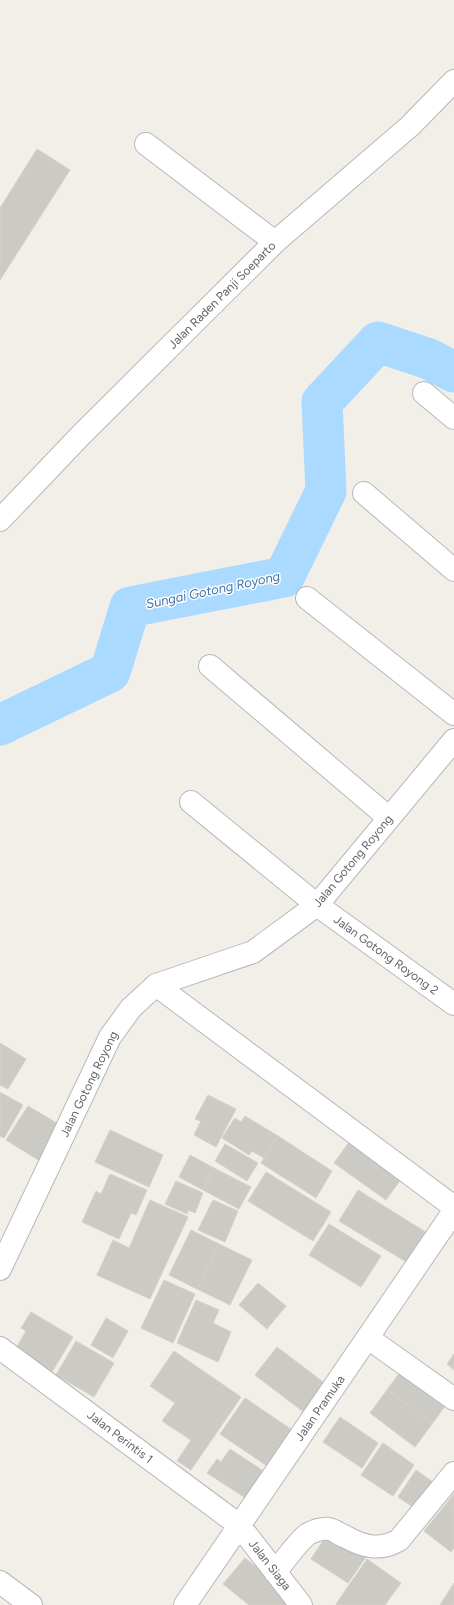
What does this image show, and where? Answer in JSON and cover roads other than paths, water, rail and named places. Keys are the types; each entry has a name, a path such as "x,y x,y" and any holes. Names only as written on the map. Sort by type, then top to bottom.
{"street":[{"name":"Jalan Raden Panji Soeparto","path":"0,520 81,435 275,242 410,126 454,80"},
{"path":"146,144 275,242"},
{"path":"424,393 454,418"},
{"path":"364,493 454,570"},
{"path":"307,598 454,714"},
{"path":"210,666 389,818"},
{"name":"Jalan Gotong Royong","path":"0,1270 110,1037 131,1008 156,985 253,952 317,905 454,740"},
{"name":"Jalan Gotong Royong 2","path":"191,802 317,905 454,1004"},
{"path":"156,985 454,1207"},
{"name":"Jalan Pramuka","path":"185,1605 454,1211"},
{"path":"368,1338 454,1399"},
{"name":"Jalan Perintis 1","path":"0,1348 239,1525"},
{"path":"276,1572 307,1535 316,1530 330,1529 354,1542 364,1545 380,1547 389,1546 399,1540 454,1473"},
{"name":"Jalan Siaga","path":"239,1525 301,1605"},
{"path":"0,1582 31,1605"}],"waterway":[{"name":"Sungai Gotong Royong","path":"0,725 110,672 130,607 284,577 326,491 322,402 378,342 429,359 454,372"}]}
